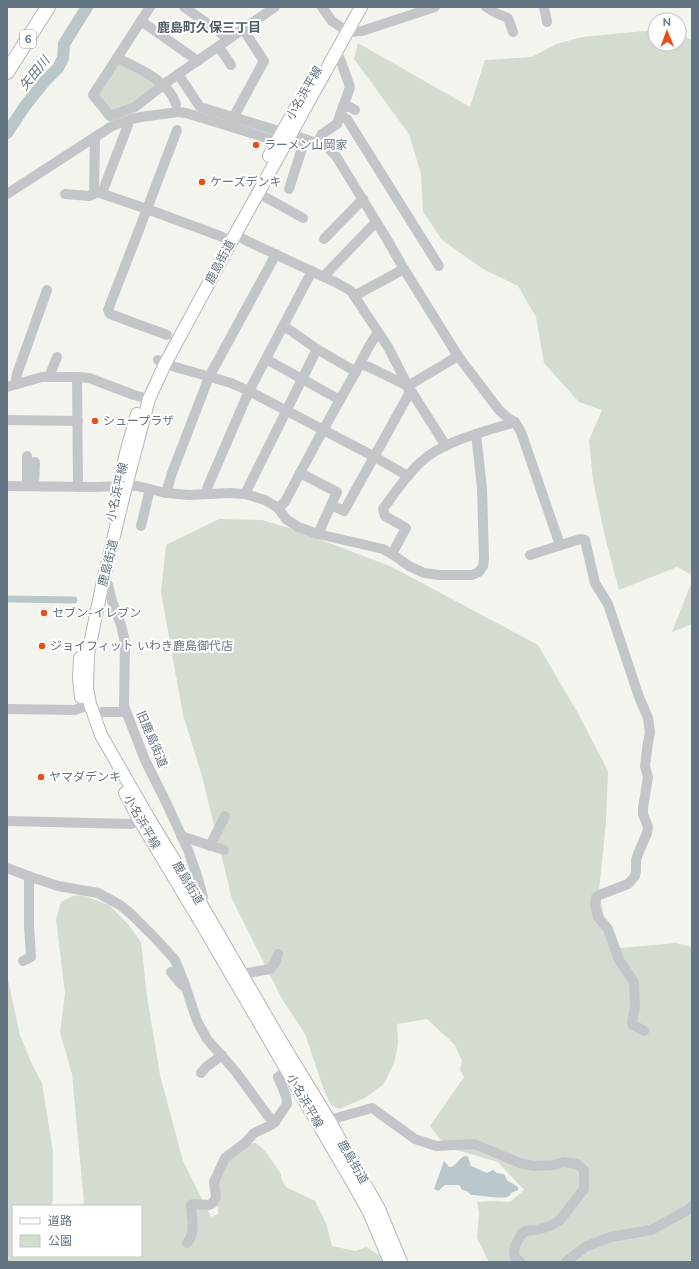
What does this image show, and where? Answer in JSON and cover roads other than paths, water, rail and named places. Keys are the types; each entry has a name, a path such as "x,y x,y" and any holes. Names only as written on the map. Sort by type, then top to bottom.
{"highway":[{"name":"6","path":"7,55 38,7"},
{"name":"6","path":"7,72 48,7"}],"main road":[{"name":"小名浜平線","path":"352,7 345,30 283,135 230,238 161,362 145,399 126,453 122,486 85,628 80,656 79,678 80,694 89,708 90,726 96,738 144,819 204,928 369,1212 390,1262"},
{"name":"鹿島街道","path":"230,238 258,193 283,135 336,52 345,30 361,7"},
{"name":"鹿島街道","path":"89,708 87,688 88,654 122,486"},
{"name":"鹿島街道","path":"144,819 201,904 329,1120 379,1209 399,1254 401,1262"}],"street":[{"path":"143,23 150,7"},
{"path":"156,7 143,23 120,59 93,95 110,116 135,107 178,74 275,7"},
{"path":"184,7 229,39"},
{"path":"257,7 262,16"},
{"path":"322,7 332,21 345,30 362,30 435,7"},
{"path":"486,7 508,18 513,32"},
{"path":"544,7 547,22"},
{"path":"143,23 198,61"},
{"path":"233,118 264,61 243,29"},
{"path":"219,47 231,65"},
{"path":"315,143 322,134 337,124 350,86 336,52"},
{"path":"120,59 143,71 167,88 176,104"},
{"path":"178,74 200,107 283,135"},
{"path":"341,111 350,107 355,110"},
{"path":"341,111 439,266"},
{"path":"7,194 112,126 132,119 178,112 305,139 327,147 336,156 458,356 499,410 515,422 521,432 560,545"},
{"path":"65,194 92,196 98,192 128,125"},
{"path":"166,335 110,314 108,310 177,130"},
{"path":"95,137 98,192"},
{"path":"289,189 305,139"},
{"path":"98,192 230,238 248,241 324,276 351,291 388,347 408,386 446,446"},
{"path":"258,193 304,218"},
{"path":"324,240 362,199"},
{"path":"324,276 376,222"},
{"path":"166,493 172,473 209,377 276,254"},
{"path":"354,296 404,269"},
{"path":"206,494 208,486 249,391 312,271"},
{"path":"12,385 16,380 47,290"},
{"path":"284,326 317,349 358,368 370,367 408,386"},
{"path":"278,508 285,502 323,429 358,368 372,339 378,333"},
{"path":"245,494 317,349"},
{"path":"408,386 458,356"},
{"path":"48,377 57,357"},
{"path":"266,359 340,400"},
{"path":"161,362 231,383 249,391 323,429 408,476"},
{"path":"12,385 42,377 77,376 89,378 145,399"},
{"path":"77,376 78,487"},
{"path":"331,505 344,511 408,394 408,386"},
{"path":"7,420 78,421"},
{"path":"392,554 406,528 385,516 383,509 422,460 446,446 476,434 515,422"},
{"path":"7,486 137,486 166,493 188,495 230,493 245,494 265,500 278,508 286,519 298,527 318,534 383,549 409,566 424,573 439,575 472,575 479,572 483,566 482,488 476,434"},
{"path":"30,486 31,459"},
{"path":"300,473 337,492 318,534"},
{"path":"141,526 150,489"},
{"path":"530,555 580,539 585,540 595,583 608,604 639,697 648,718 650,734 645,766 648,777 643,808 643,814 648,827 636,860 635,876 628,884 599,895 596,897 595,901 598,917 608,929 619,960 634,982 635,1007 632,1022 633,1025 644,1031"},
{"name":"旧鹿島街道","path":"103,581 108,585 125,642 124,703 126,712 145,760 188,850 203,897 201,904"},
{"path":"7,709 75,710 89,708 104,712 126,712"},
{"path":"210,846 225,816"},
{"path":"7,821 131,824 144,819"},
{"path":"181,836 224,850"},
{"path":"7,868 58,886 98,893 120,905 156,939 175,960 199,1026 207,1039 246,1086 268,1116 275,1122"},
{"path":"23,960 31,957 29,926 29,876"},
{"path":"242,974 270,969 275,963 278,954"},
{"path":"171,972 182,985 185,986"},
{"path":"201,1073 206,1067 222,1056"},
{"path":"187,1242 191,1238 192,1234 191,1205 209,1205 213,1203 216,1197 214,1182 225,1158 245,1143 254,1133 275,1122 288,1104 278,1077 287,1071"},
{"path":"329,1120 372,1108 415,1139 436,1146 474,1144 520,1163 534,1166 554,1165 563,1162 576,1164 584,1170 584,1189 560,1220 552,1225 522,1233 515,1246 514,1252 516,1258 520,1262"},
{"path":"566,1262 585,1247 611,1237 651,1230 686,1211 692,1206"}],"waterway":[{"name":"矢田川","path":"7,133 25,106 45,81 58,68 63,58 64,44 87,7"},
{"path":"7,599 74,600"}],"place":[{"name":"ラーメン山岡家","path":"256,145"},
{"name":"ケーズデンキ","path":"202,182"},
{"name":"シュープラザ","path":"95,421"},
{"name":"セブン-イレブン","path":"44,613"},
{"name":"ジョイフィット いわき鹿島御代店","path":"42,646"},
{"name":"ヤマダデンキ","path":"41,777"}],"district":[{"name":"鹿島町久保三丁目","path":"209,27"}]}
